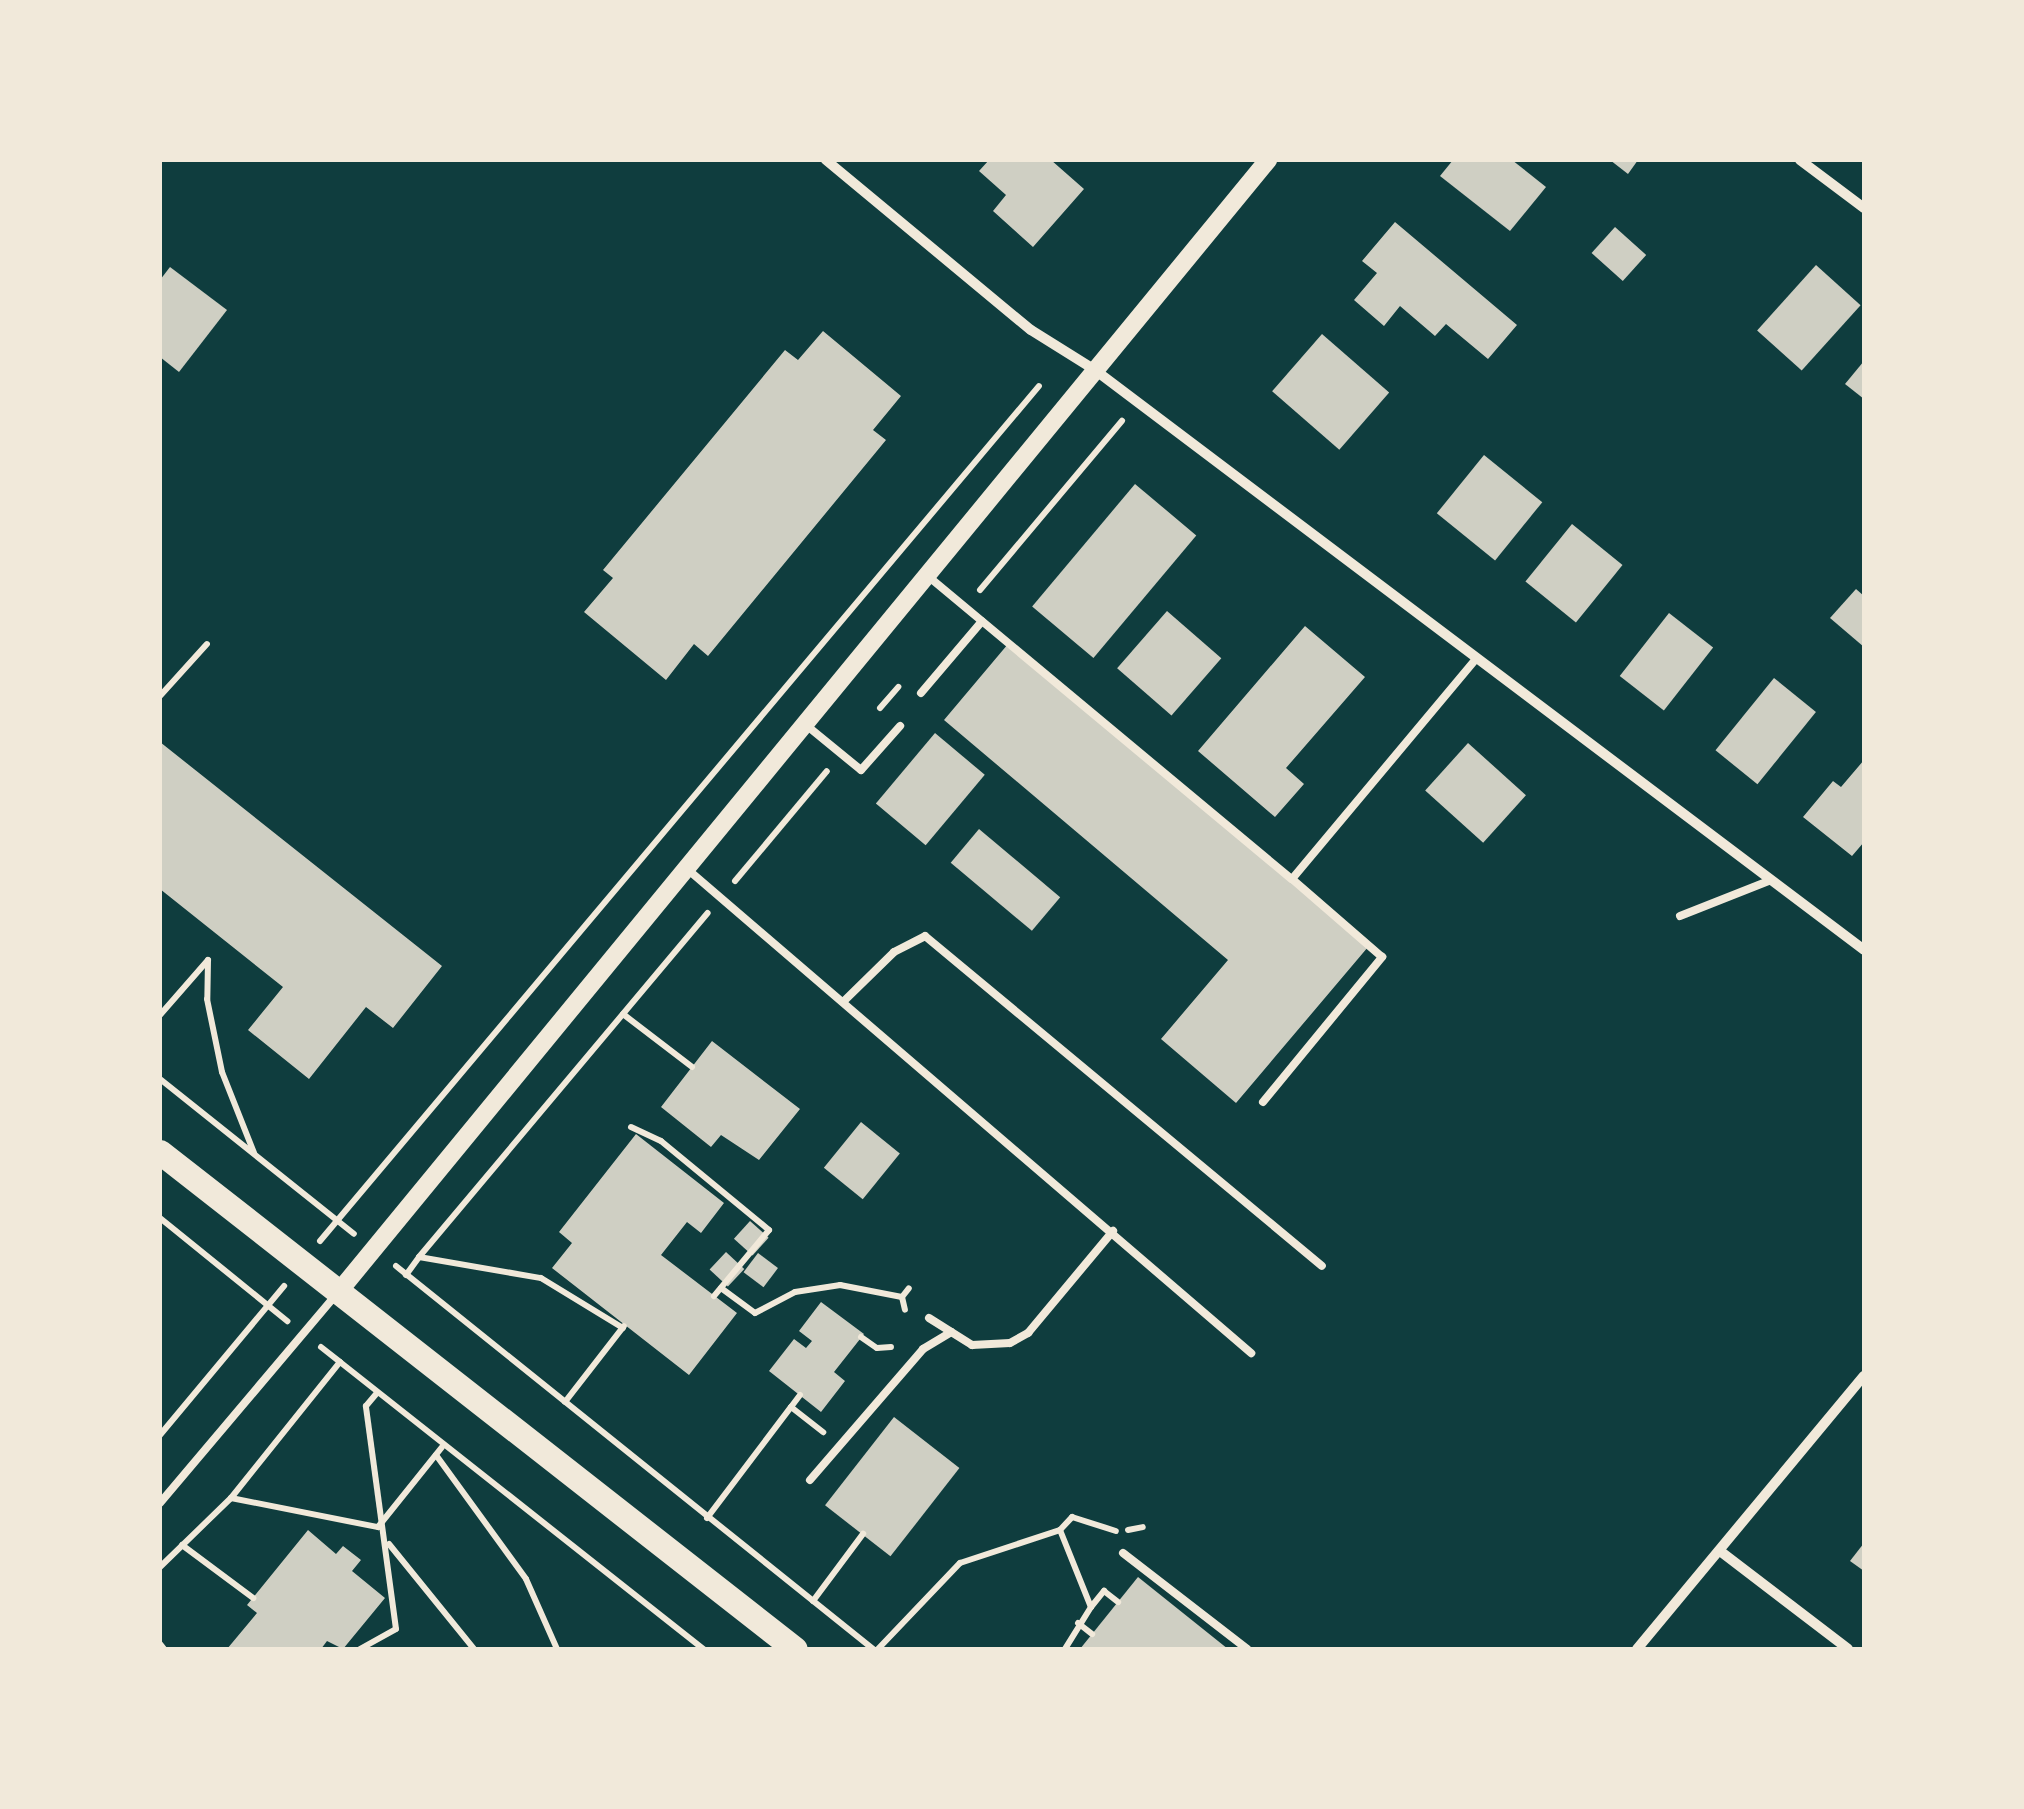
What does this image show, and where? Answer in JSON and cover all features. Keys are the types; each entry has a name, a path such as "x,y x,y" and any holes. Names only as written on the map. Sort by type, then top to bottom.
{"main road":[{"path":"160,1152 336,1295 795,1649"}],"street":[{"path":"826,160 1031,330 1095,370 1864,950"},
{"path":"336,1295 1268,160"},
{"path":"1800,160 1864,208"},
{"path":"1637,1649 1864,1376"},
{"path":"1720,1551 1848,1649"}],"lane":[{"path":"927,575 1382,957 1263,1102"},
{"path":"921,694 982,621"},
{"path":"1292,879 1476,658"},
{"path":"805,724 861,770 900,726"},
{"path":"686,868 1251,1352"},
{"path":"1680,916 1771,880"},
{"path":"843,1002 894,952 926,936 1322,1266"},
{"path":"929,1318 972,1344 1010,1343 1028,1332 1113,1231"},
{"path":"160,1504 336,1295"},
{"path":"810,1480 923,1349 950,1332"},
{"path":"1123,1552 1247,1649"}],"path":[{"path":"160,1435 1039,386"},
{"path":"966,607 1122,421"},
{"path":"160,696 207,644"},
{"path":"406,1275 904,680"},
{"path":"160,1014 208,960 207,999 222,1072 255,1155"},
{"path":"623,1014 692,1067"},
{"path":"160,1079 876,1649 960,1563 1060,1530 1072,1518 1113,1531 1143,1526"},
{"path":"631,1127 661,1141 769,1230 714,1296"},
{"path":"160,1218 442,1447 704,1649"},
{"path":"419,1257 541,1278 624,1327 565,1402"},
{"path":"721,1288 755,1313 794,1292 840,1284 902,1297"},
{"path":"904,1328 902,1297 909,1288"},
{"path":"861,1337 876,1348 898,1344"},
{"path":"160,1567 231,1498 340,1362"},
{"path":"360,1649 396,1629 388,1543 366,1406 377,1393"},
{"path":"707,1518 800,1395"},
{"path":"792,1408 827,1435"},
{"path":"231,1498 378,1527 442,1447"},
{"path":"436,1455 526,1579 557,1649"},
{"path":"1060,1530 1091,1608"},
{"path":"813,1601 863,1534"},
{"path":"388,1543 474,1649"},
{"path":"182,1545 253,1598"},
{"path":"1066,1649 1078,1623 1104,1592 1118,1602"},
{"path":"1078,1623 1092,1634"}],"building":[{"path":"989,160 1051,160 1084,189 1033,247 993,211 1006,195 979,171"},
{"path":"1453,160 1512,160 1546,187 1510,231 1440,176"},
{"path":"1610,160 1638,160 1628,174"},
{"path":"1395,222 1517,325 1488,359 1446,324 1435,336 1400,306 1384,326 1354,300 1377,273 1362,261"},
{"path":"1615,227 1646,255 1623,281 1592,253"},
{"path":"1816,265 1861,305 1802,371 1757,330"},
{"path":"170,267 227,310 179,372 160,357 160,280"},
{"path":"823,331 901,396 873,430 886,440 708,656 694,644 666,680 584,612 613,578 603,570 785,350 798,360"},
{"path":"1322,334 1389,392 1339,450 1272,391"},
{"path":"1864,361 1864,399 1845,384"},
{"path":"1484,455 1542,502 1495,560 1437,513"},
{"path":"1135,484 1196,535 1093,658 1032,607"},
{"path":"1572,524 1623,565 1576,622 1525,582"},
{"path":"1856,589 1864,596 1864,647 1830,618"},
{"path":"1167,611 1221,658 1171,716 1117,668"},
{"path":"1669,613 1713,647 1664,711 1620,676"},
{"path":"1305,626 1365,677 1286,768 1304,784 1275,817 1198,751"},
{"path":"1008,644 1368,947 1236,1103 1161,1039 1228,960 944,720"},
{"path":"1774,678 1816,712 1757,784 1715,750"},
{"path":"935,733 985,775 926,845 876,803"},
{"path":"160,742 442,966 393,1028 366,1007 309,1079 248,1030 283,987 160,889"},
{"path":"1468,743 1526,795 1483,843 1425,791"},
{"path":"1864,760 1864,842 1852,856 1803,817 1833,781 1841,787"},
{"path":"979,829 1060,897 1032,931 951,863"},
{"path":"712,1041 800,1109 759,1160 721,1135 711,1147 661,1107"},
{"path":"861,1122 900,1153 863,1199 824,1168"},
{"path":"636,1134 724,1203 701,1233 687,1222 661,1255 737,1313 689,1375 552,1268 572,1243 559,1232"},
{"path":"750,1221 769,1238 753,1256 734,1239"},
{"path":"726,1252 744,1269 728,1287 710,1270"},
{"path":"758,1253 778,1268 764,1287 744,1272"},
{"path":"821,1302 864,1334 834,1372 845,1381 821,1412 769,1371 794,1339 806,1348 812,1341 799,1331"},
{"path":"894,1417 959,1468 890,1556 825,1505"},
{"path":"308,1530 336,1554 343,1546 361,1560 352,1571 385,1598 343,1649 327,1641 321,1649 227,1649 257,1613 247,1605"},
{"path":"1864,1543 1864,1571 1850,1561"},
{"path":"1138,1577 1228,1649 1080,1649"}]}
